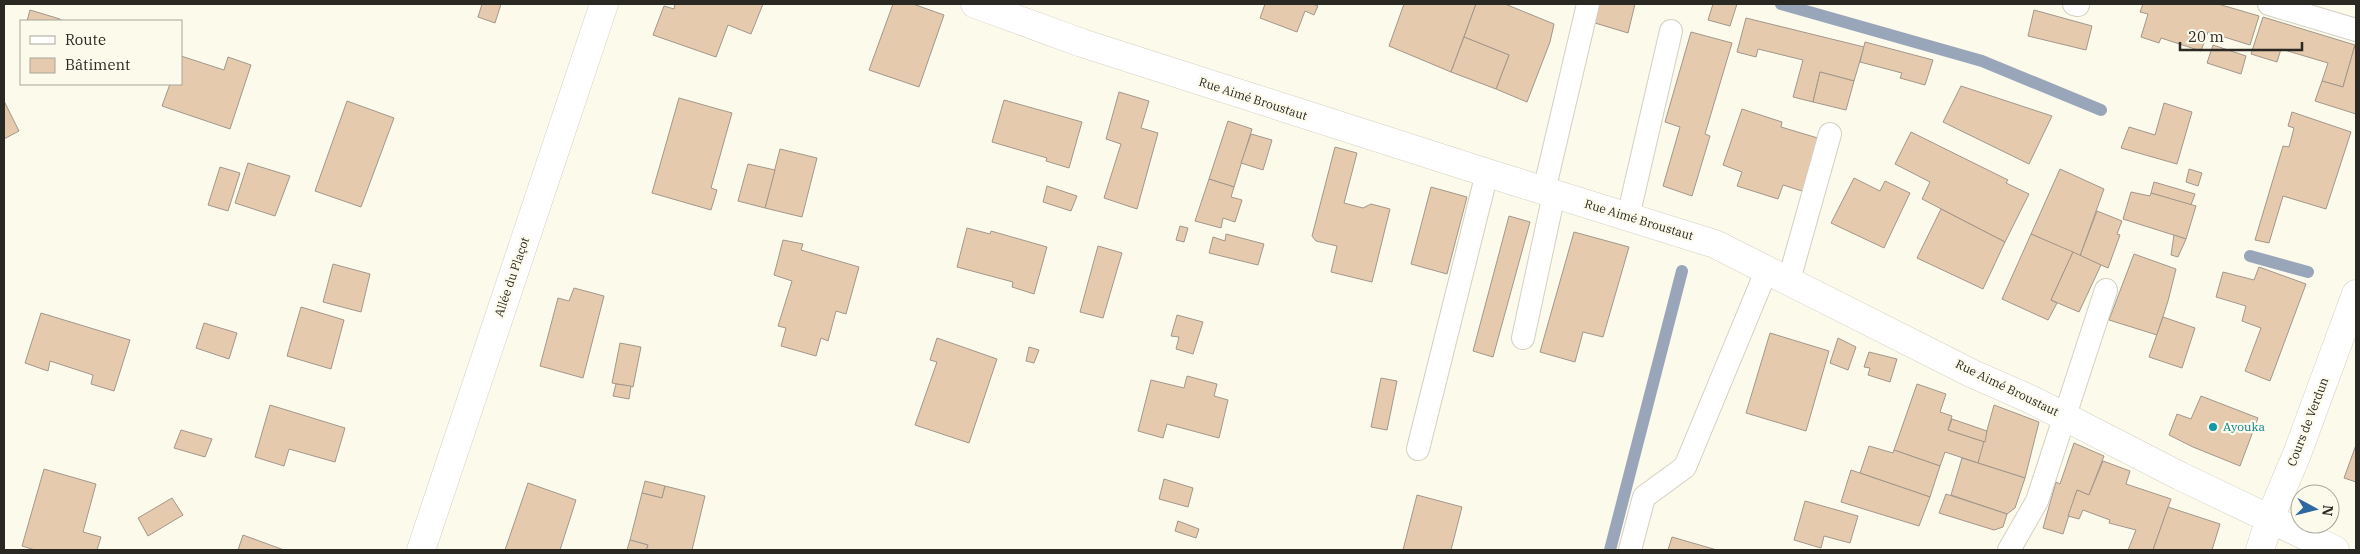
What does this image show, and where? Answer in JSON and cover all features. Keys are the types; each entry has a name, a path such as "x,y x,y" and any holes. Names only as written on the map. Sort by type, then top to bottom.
{"street":[{"name":"Allée du Plaçot","path":"421,550 604,4"},
{"name":"Rue Aimé Broustaut","path":"975,4 1082,43 1486,173 1715,244 1973,374 2065,416 2224,497 2335,550"},
{"name":"Cours de Verdun","path":"2260,550 2270,518 2297,454 2356,294"}],"lane":[{"path":"1523,338 1549,193 1588,4"},
{"path":"2269,4 2356,30"},
{"path":"1628,217 1671,31"},
{"path":"1630,550 1644,497 1685,468 1778,275 1830,134"},
{"path":"1418,449 1486,173"},
{"path":"2009,550 2037,501 2106,290"}],"building":[{"path":"482,4 501,4 495,23 478,17"},
{"path":"675,4 763,4 751,34 728,25 716,57 653,35 664,6 674,9"},
{"path":"893,4 913,4 944,15 919,87 869,70"},
{"path":"1265,4 1313,4 1318,6 1314,15 1305,11 1297,32 1260,18"},
{"path":"1404,4 1476,4 1451,72 1389,46"},
{"path":"1476,4 1505,4 1554,24 1550,42 1527,102 1496,89 1509,55 1464,37"},
{"path":"1599,4 1635,4 1628,33 1595,23"},
{"path":"1713,4 1737,4 1730,26 1708,20"},
{"path":"2143,4 2218,4 2259,16 2250,45 2208,32 2201,51 2161,38 2159,43 2141,37 2148,14 2140,12"},
{"path":"30,10 60,20 27,20"},
{"path":"2034,10 2092,26 2086,50 2028,36"},
{"path":"2263,17 2355,45 2343,87 2322,81 2328,63 2281,49 2277,62 2251,54"},
{"path":"1746,18 1864,47 1854,81 1820,72 1813,102 1793,97 1803,60 1758,49 1756,57 1737,52"},
{"path":"1691,32 1732,43 1705,134 1710,136 1692,196 1663,186 1680,127 1665,122"},
{"path":"1464,37 1509,55 1496,89 1451,72"},
{"path":"1865,42 1933,60 1925,85 1900,78 1902,73 1860,62"},
{"path":"2213,45 2246,56 2241,74 2207,63"},
{"path":"2355,45 2356,114 2315,101 2322,81 2343,87"},
{"path":"182,56 224,70 228,57 251,65 230,129 162,106 170,85 182,85"},
{"path":"1820,72 1854,81 1846,110 1813,102"},
{"path":"1961,86 2052,116 2029,164 1943,122"},
{"path":"1119,92 1149,101 1141,128 1158,133 1137,209 1104,198 1121,144 1106,139"},
{"path":"679,98 732,113 711,188 717,190 711,210 652,193"},
{"path":"1004,100 1082,122 1069,168 1046,161 1047,158 992,142"},
{"path":"4,101 19,131 4,139"},
{"path":"347,101 394,118 361,207 315,191"},
{"path":"2164,103 2192,112 2177,164 2121,148 2129,127 2155,135"},
{"path":"1742,109 1782,122 1781,127 1821,139 1805,192 1783,185 1778,199 1737,186 1742,172 1723,165"},
{"path":"2292,112 2351,132 2326,209 2283,196 2269,243 2255,240 2283,146 2289,147 2294,128 2288,126"},
{"path":"1228,121 1252,129 1234,187 1209,179"},
{"path":"1911,132 2008,180 2006,183 2029,194 2005,242 1922,199 1930,182 1895,164"},
{"path":"1251,134 1272,140 1263,170 1241,163"},
{"path":"1335,147 1357,153 1344,203 1363,208 1371,204 1390,209 1372,282 1331,272 1337,246 1316,241 1312,236"},
{"path":"780,149 817,158 802,217 765,208"},
{"path":"248,163 290,176 275,216 235,203"},
{"path":"748,164 775,170 765,208 738,201"},
{"path":"220,167 240,173 228,211 208,205"},
{"path":"2060,169 2104,189 2080,256 2031,234"},
{"path":"2189,169 2202,173 2198,186 2186,182"},
{"path":"1854,178 1880,191 1885,181 1910,193 1884,248 1831,223"},
{"path":"1209,179 1234,187 1231,197 1242,200 1235,222 1223,218 1221,228 1195,221"},
{"path":"2154,182 2195,194 2191,205 2151,193"},
{"path":"1047,186 1077,196 1071,211 1043,202"},
{"path":"1431,187 1467,197 1447,274 1411,264"},
{"path":"2131,192 2150,196 2151,193 2196,206 2186,239 2123,219"},
{"path":"1941,209 2005,242 1983,289 1917,258"},
{"path":"2097,211 2122,221 2117,234 2120,235 2108,268 2080,256"},
{"path":"1509,216 1530,222 1493,357 1473,351"},
{"path":"1180,226 1188,228 1184,242 1176,240"},
{"path":"967,228 990,234 991,231 1047,247 1034,294 1012,287 1013,282 957,267"},
{"path":"1574,232 1629,247 1603,337 1583,332 1575,362 1540,352"},
{"path":"1226,234 1264,244 1258,265 1209,253 1213,237 1225,241"},
{"path":"2031,234 2073,252 2051,300 2057,303 2048,320 2002,299"},
{"path":"2174,235 2186,239 2178,257 2171,255"},
{"path":"783,240 803,244 801,250 859,267 846,314 836,311 828,341 821,338 816,356 781,346 786,328 778,326 792,281 774,275"},
{"path":"1098,246 1122,253 1103,318 1080,312"},
{"path":"2073,252 2101,265 2079,312 2051,300"},
{"path":"2134,254 2176,269 2157,335 2109,320"},
{"path":"333,264 370,274 361,312 323,302"},
{"path":"2259,267 2306,284 2270,381 2245,371 2261,328 2242,321 2246,306 2216,297 2223,272 2254,280"},
{"path":"574,288 604,296 583,378 540,366 558,298 569,301"},
{"path":"301,307 344,320 331,369 287,356"},
{"path":"41,313 130,340 114,391 91,384 93,375 50,361 48,371 25,363"},
{"path":"1177,315 1203,322 1193,354 1176,349 1179,337 1171,336"},
{"path":"2163,317 2195,328 2182,368 2149,357"},
{"path":"204,323 237,333 229,359 196,348"},
{"path":"1770,333 1829,351 1806,431 1746,413"},
{"path":"937,338 997,359 969,443 915,425 937,362 930,360"},
{"path":"1838,338 1856,347 1848,370 1830,363"},
{"path":"620,343 641,347 633,387 612,383"},
{"path":"1029,347 1039,350 1034,363 1026,361"},
{"path":"1869,352 1897,359 1890,382 1868,375 1870,368 1864,367"},
{"path":"1187,376 1217,384 1214,396 1228,400 1219,438 1167,424 1163,438 1138,431 1151,380 1184,388"},
{"path":"1381,378 1397,381 1387,430 1371,427"},
{"path":"616,384 631,386 629,399 613,396"},
{"path":"1917,384 1946,394 1940,412 1952,416 1948,430 1985,442 1978,463 1945,452 1940,466 1894,450"},
{"name":"Ayouka","path":"2201,396 2258,418 2240,466 2169,435 2177,414 2191,419"},
{"path":"270,405 345,428 335,462 289,449 284,466 255,457"},
{"path":"1994,405 2039,422 2025,478 1978,463"},
{"path":"1952,419 1987,431 1985,442 1948,430"},
{"path":"181,430 212,439 205,457 174,448"},
{"path":"2074,443 2104,456 2089,495 2077,490 2063,534 2043,528 2056,482 2060,484"},
{"path":"2356,445 2356,482 2344,478"},
{"path":"1869,446 1893,453 1894,450 1940,466 1930,497 1860,473"},
{"path":"1962,458 2025,478 2015,508 2007,514 1951,495"},
{"path":"2103,461 2130,471 2126,484 2171,499 2153,550 2128,550 2136,530 2109,523 2110,520 2083,510 2079,519 2068,516 2077,490 2089,495"},
{"path":"44,469 96,484 83,532 101,537 97,550 35,550 22,546"},
{"path":"1851,470 1930,497 1919,526 1841,502"},
{"path":"1164,479 1193,488 1188,507 1159,499"},
{"path":"645,481 665,486 662,498 642,493"},
{"path":"528,483 576,500 560,550 505,550"},
{"path":"665,486 705,496 692,550 646,550 648,545 630,540 642,493 662,498"},
{"path":"1946,494 2007,514 2003,527 1994,530 1939,513"},
{"path":"1417,495 1462,507 1451,550 1403,550"},
{"path":"172,498 183,515 148,536 138,518"},
{"path":"1805,501 1858,516 1850,543 1824,536 1821,548 1794,540"},
{"path":"2168,507 2220,524 2212,550 2153,550"},
{"path":"1178,521 1199,529 1196,538 1175,531"},
{"path":"243,535 284,550 238,550"},
{"path":"1672,537 1717,550 1668,550"},
{"path":"630,540 648,545 646,550 627,550"}],"waterway":[{"path":"1781,4 1982,61 2101,110"},
{"path":"2250,256 2308,272"},
{"path":"1610,550 1682,271"}],"place":[{"name":"Ayouka","path":"2213,427"}]}
